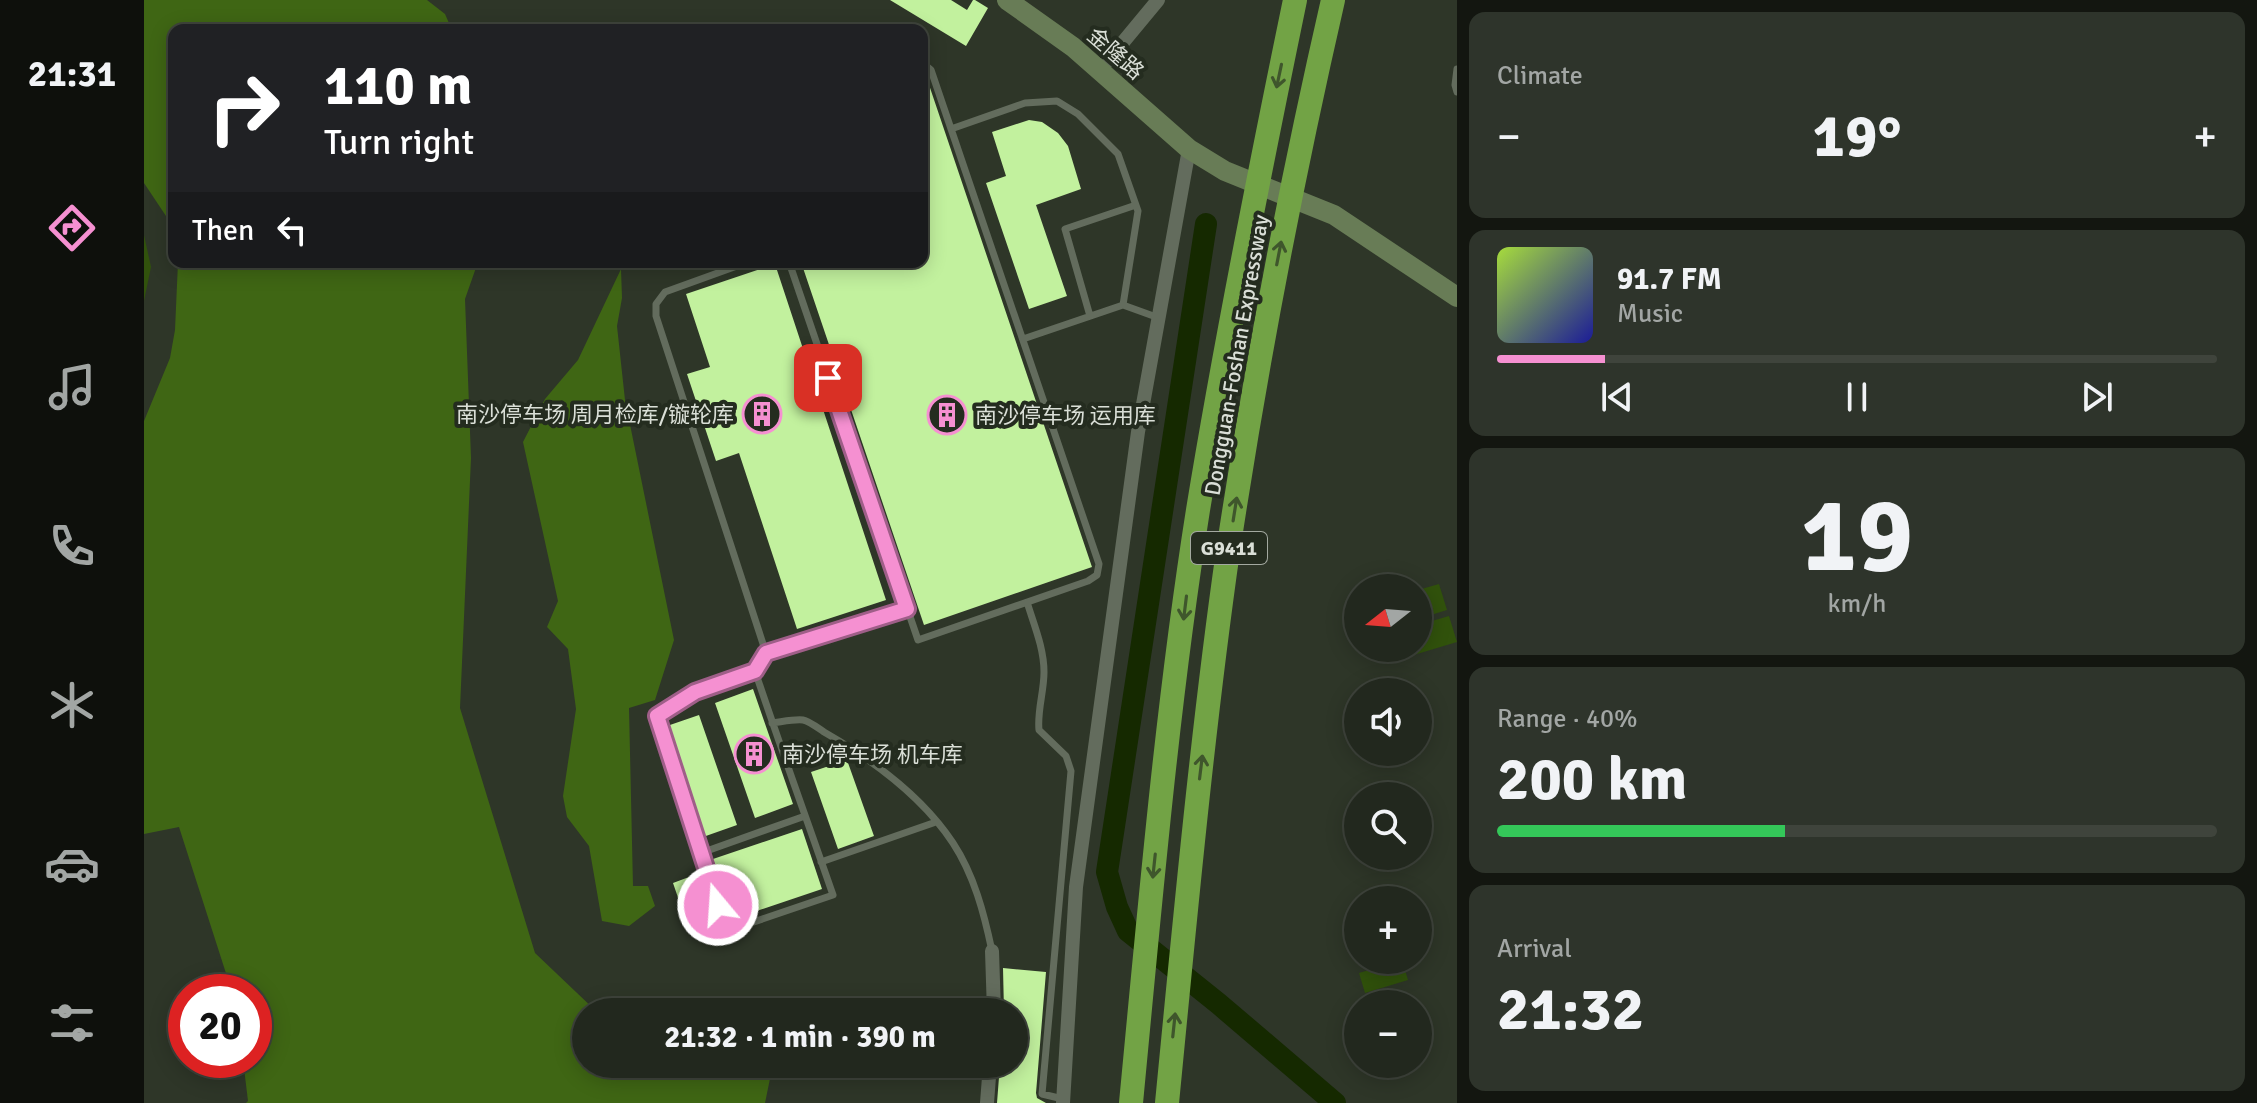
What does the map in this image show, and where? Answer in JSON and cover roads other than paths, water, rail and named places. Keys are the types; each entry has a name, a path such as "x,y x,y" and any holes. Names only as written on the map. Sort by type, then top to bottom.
{"highway":[{"name":"Dongguan-Foshan Expressway","path":"1131,1103 1161,790 1198,512 1245,242 1295,0"},
{"name":"Dongguan-Foshan Expressway","path":"1167,1103 1200,778 1228,552 1264,327 1333,0"}],"main road":[{"name":"金隆路","path":"1007,0 1073,47 1189,149 1225,171 1334,215 1457,297"}],"street":[{"path":"1100,70 1158,0"},
{"path":"1063,1101 1076,887 1138,432 1189,149"},
{"path":"992,951 994,998"},
{"path":"987,1103 989,1078"}],"lane":[{"path":"791,268 918,640 1088,581 1097,575 1099,564 928,68"},
{"path":"1457,69 1457,92"},
{"path":"951,129 1025,103 1057,101 1078,114 1118,154 1138,211 1123,305"},
{"path":"1090,316 1065,229 1136,205"},
{"path":"731,268 665,292 656,304 656,316 766,653"},
{"path":"1023,339 1123,305 1159,318"},
{"path":"1027,602 1043,655 1039,730 1066,756 1071,771 1042,1094 1063,1101"},
{"path":"755,671 833,895 727,931 657,716 695,692 755,671 766,653 907,609"},
{"path":"772,723 804,720 850,747 904,789 936,822 953,843 977,891 992,951"},
{"path":"701,853 805,816"},
{"path":"821,862 936,822"}],"waterway":[{"path":"1206,224 1107,872 1128,931 1335,1103"}],"place":[{"name":"南沙停车场 周月检库/镟轮库","path":"762,414"},
{"name":"南沙停车场 运用库","path":"947,415"},
{"name":"南沙停车场 机车库","path":"754,754"}]}
